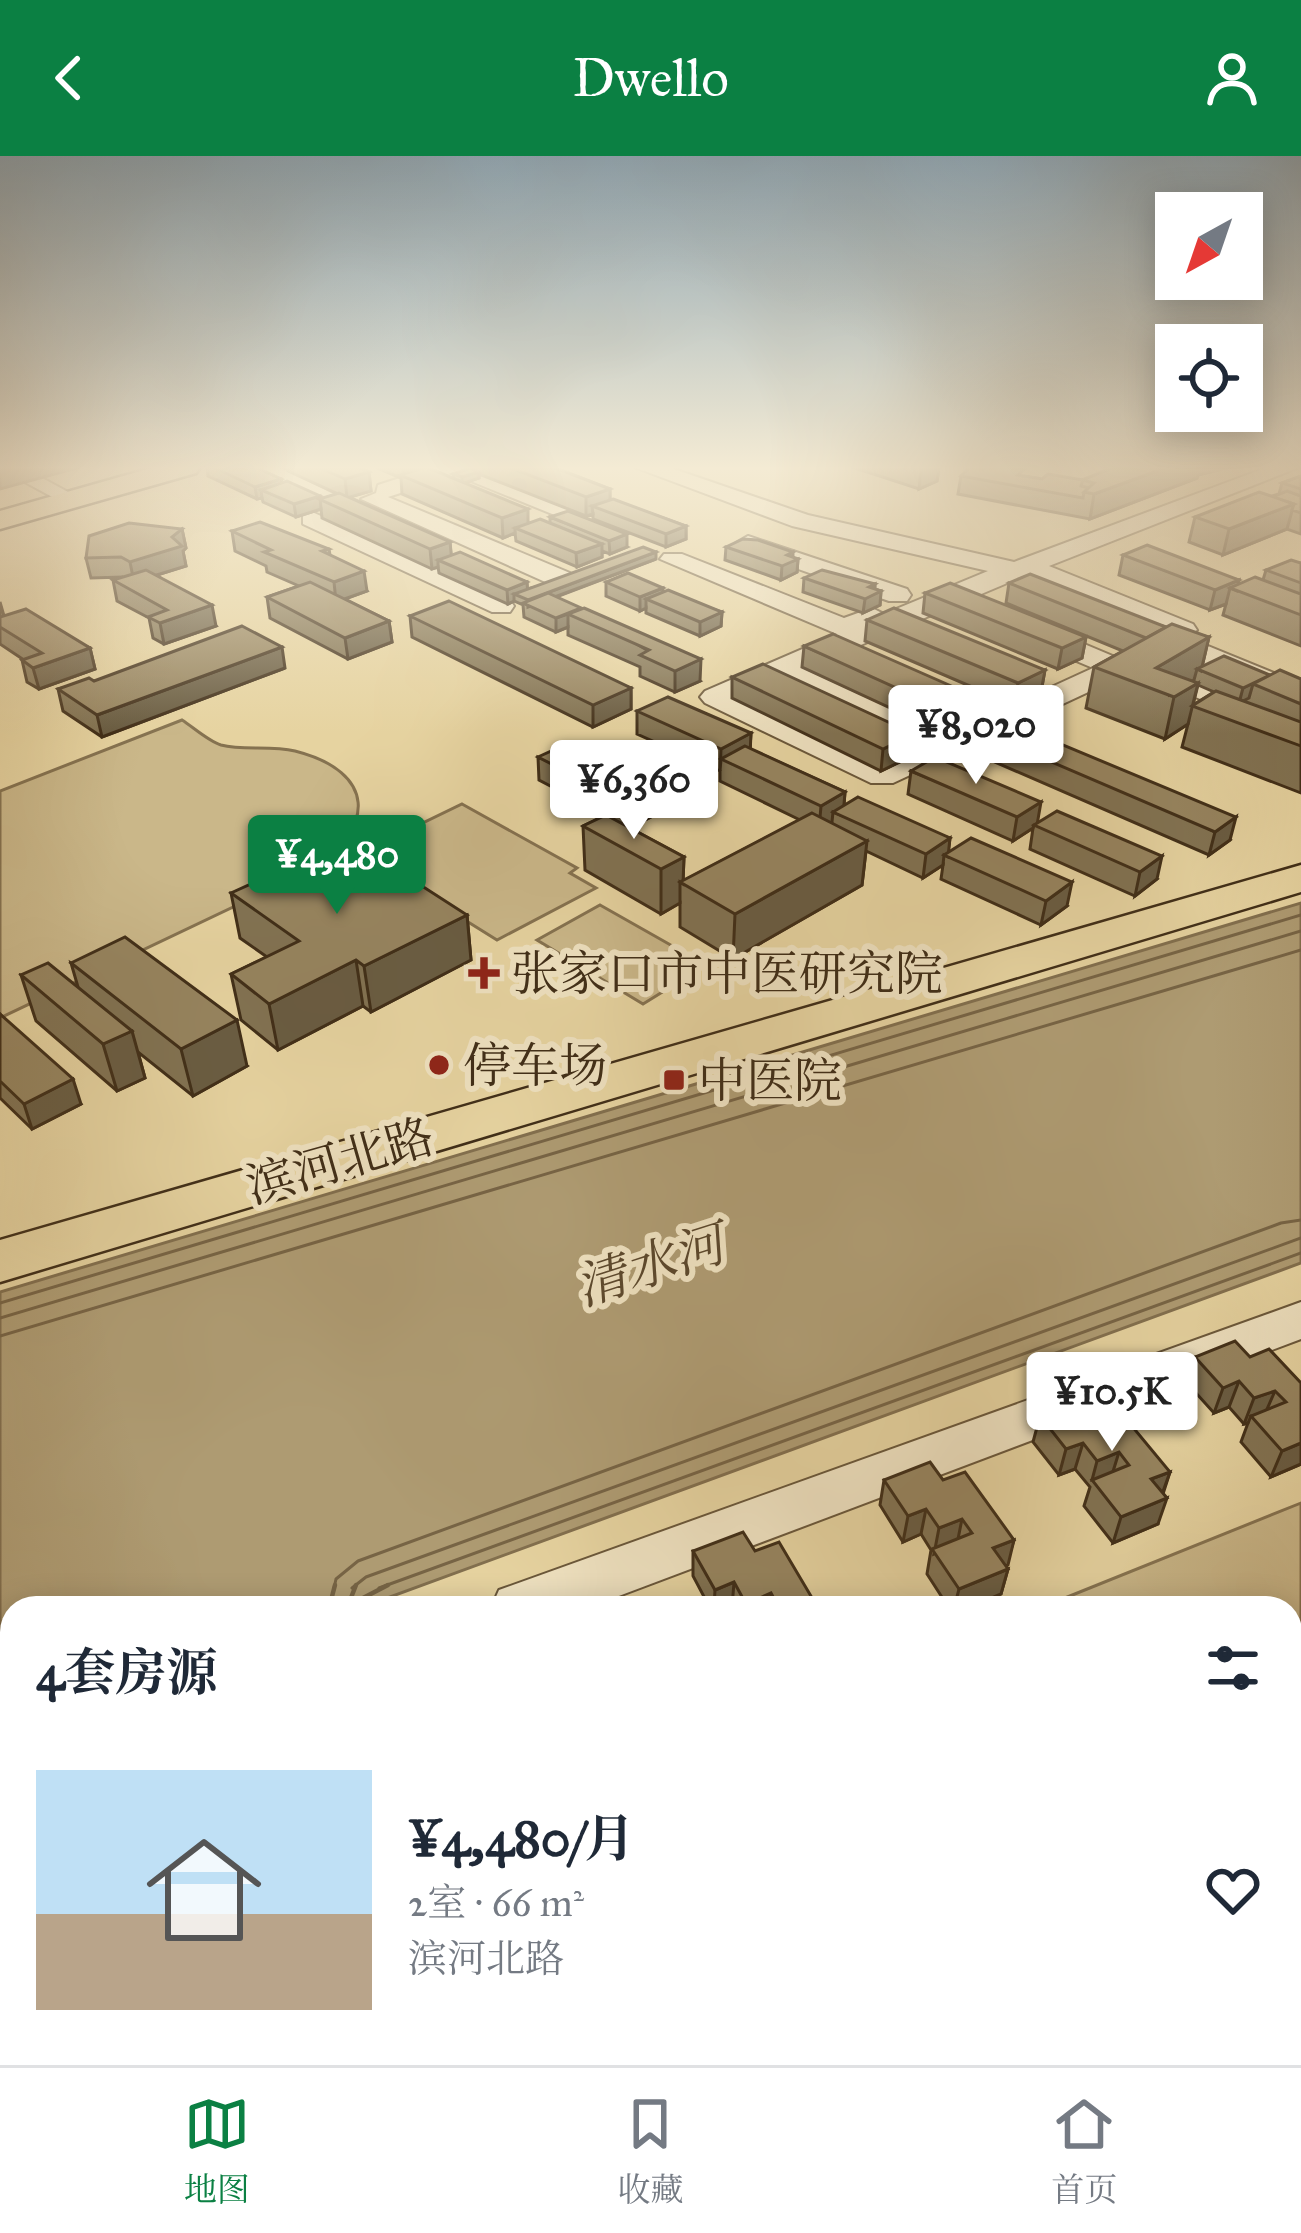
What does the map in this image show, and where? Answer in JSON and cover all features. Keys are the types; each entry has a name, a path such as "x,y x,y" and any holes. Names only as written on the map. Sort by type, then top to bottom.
{"main road":[{"name":"滨河北路","path":"0,1238 1301,859"},
{"name":"滨河北路","path":"0,1261 1301,878"}],"street":[{"path":"392,556 501,606"},
{"path":"429,573 476,556"},
{"path":"511,556 570,576 526,592"},
{"path":"705,556 683,563 844,628 1053,556"},
{"path":"789,556 908,607 947,634"},
{"path":"767,597 852,556"},
{"path":"952,556 1016,570 1301,678"},
{"path":"1016,570 1301,694"},
{"path":"908,607 845,641 715,697 882,776 1118,668 1000,619 953,590"},
{"path":"953,590 1134,662"},
{"path":"845,641 887,660"},
{"path":"781,669 946,746"},
{"path":"1032,669 1075,687"},
{"path":"1193,686 1301,731"},
{"path":"970,697 1012,716"},
{"path":"553,1596 1301,1320"}],"shaded area":[{"path":"182,720 221,745 295,751 341,773 358,803 347,837 311,870 0,1018 0,791"},
{"path":"462,804 577,868 570,873 596,888 497,940 359,854"},
{"path":"600,905 706,965 643,1004 537,940"},
{"path":"1301,1503 1301,1596 1070,1596"}],"water":[{"name":"清水河","path":"1301,903 1301,1263 393,1596 0,1596 0,1292"}],"building":[{"path":"149,556 130,562 121,557 86,558"},
{"path":"274,556 333,556 364,571 334,582"},
{"path":"469,556 527,582 507,590 438,560"},
{"path":"618,556 645,556 528,600 514,594"},
{"path":"753,556 798,559 782,566"},
{"path":"1126,556 1176,556 1239,580 1215,590"},
{"path":"1291,560 1301,563 1301,583 1266,570"},
{"path":"146,570 212,605 160,623 148,617 167,610 113,580"},
{"path":"822,570 875,584 869,587 881,591 865,599 804,578"},
{"path":"628,573 663,588 640,597 606,582"},
{"path":"1030,574 1166,627 1146,638 1009,583"},
{"path":"1255,577 1301,594 1301,615 1230,588"},
{"path":"310,582 389,621 345,638 267,597"},
{"path":"950,583 1086,637 1062,648 925,593"},
{"path":"668,590 722,612 700,622 646,599"},
{"path":"548,593 581,608 556,618 523,603"},
{"path":"449,601 631,688 593,705 410,616"},
{"path":"584,608 701,659 675,671 640,655 649,650 568,614"},
{"path":"894,608 1045,670 1018,683 867,620"},
{"path":"26,609 90,648 33,668 22,660 42,653 0,627 0,617"},
{"path":"1172,624 1209,637 1156,668 1198,683 1174,697 1094,667"},
{"path":"242,626 282,647 97,715 58,689 89,678 94,681"},
{"path":"833,634 983,700 954,714 804,646"},
{"path":"1224,656 1270,675 1243,688 1197,669"},
{"path":"763,664 914,734 883,749 732,677"},
{"path":"1280,670 1301,679 1301,704 1253,684"},
{"path":"1216,691 1301,722 1301,746 1192,706"},
{"path":"668,697 751,733 721,749 637,711"},
{"path":"998,718 1236,817 1215,832 977,730"},
{"path":"569,743 661,789 629,804 538,757"},
{"path":"745,746 845,792 821,806 721,759"},
{"path":"935,757 1041,802 1017,817 911,771"},
{"path":"858,797 950,838 926,854 833,812"},
{"path":"1057,811 1162,856 1140,872 1034,825"},
{"path":"812,813 867,841 735,914 680,882"},
{"path":"606,815 684,857 661,869 583,826"},
{"path":"971,838 1072,882 1046,901 944,855"},
{"path":"349,839 467,915 364,966 356,960 269,1004 231,974 299,941 231,893"},
{"path":"125,937 237,1020 181,1049 71,963"},
{"path":"48,963 132,1031 103,1044 21,975"},
{"path":"0,1014 73,1079 24,1104 0,1081"},
{"path":"1235,1341 1250,1357 1269,1349 1301,1383 1301,1443 1282,1451 1251,1416 1286,1402 1275,1391 1254,1398 1239,1381 1223,1388 1195,1357"},
{"path":"1083,1399 1097,1416 1117,1408 1170,1472 1151,1479 1167,1498 1121,1517 1092,1480 1129,1465 1119,1452 1097,1461 1083,1443 1066,1449 1040,1416"},
{"path":"930,1462 943,1480 965,1472 1014,1540 993,1548 1008,1569 959,1589 932,1549 972,1533 962,1519 939,1528 926,1509 908,1516 884,1480"},
{"path":"743,1532 755,1551 779,1542 811,1596 742,1596 734,1582 715,1590 693,1551"}],"place":[{"name":"张家口市中医研究院","path":"484,973"},
{"name":"停车场","path":"439,1065"},
{"name":"中医院","path":"674,1080"}]}
